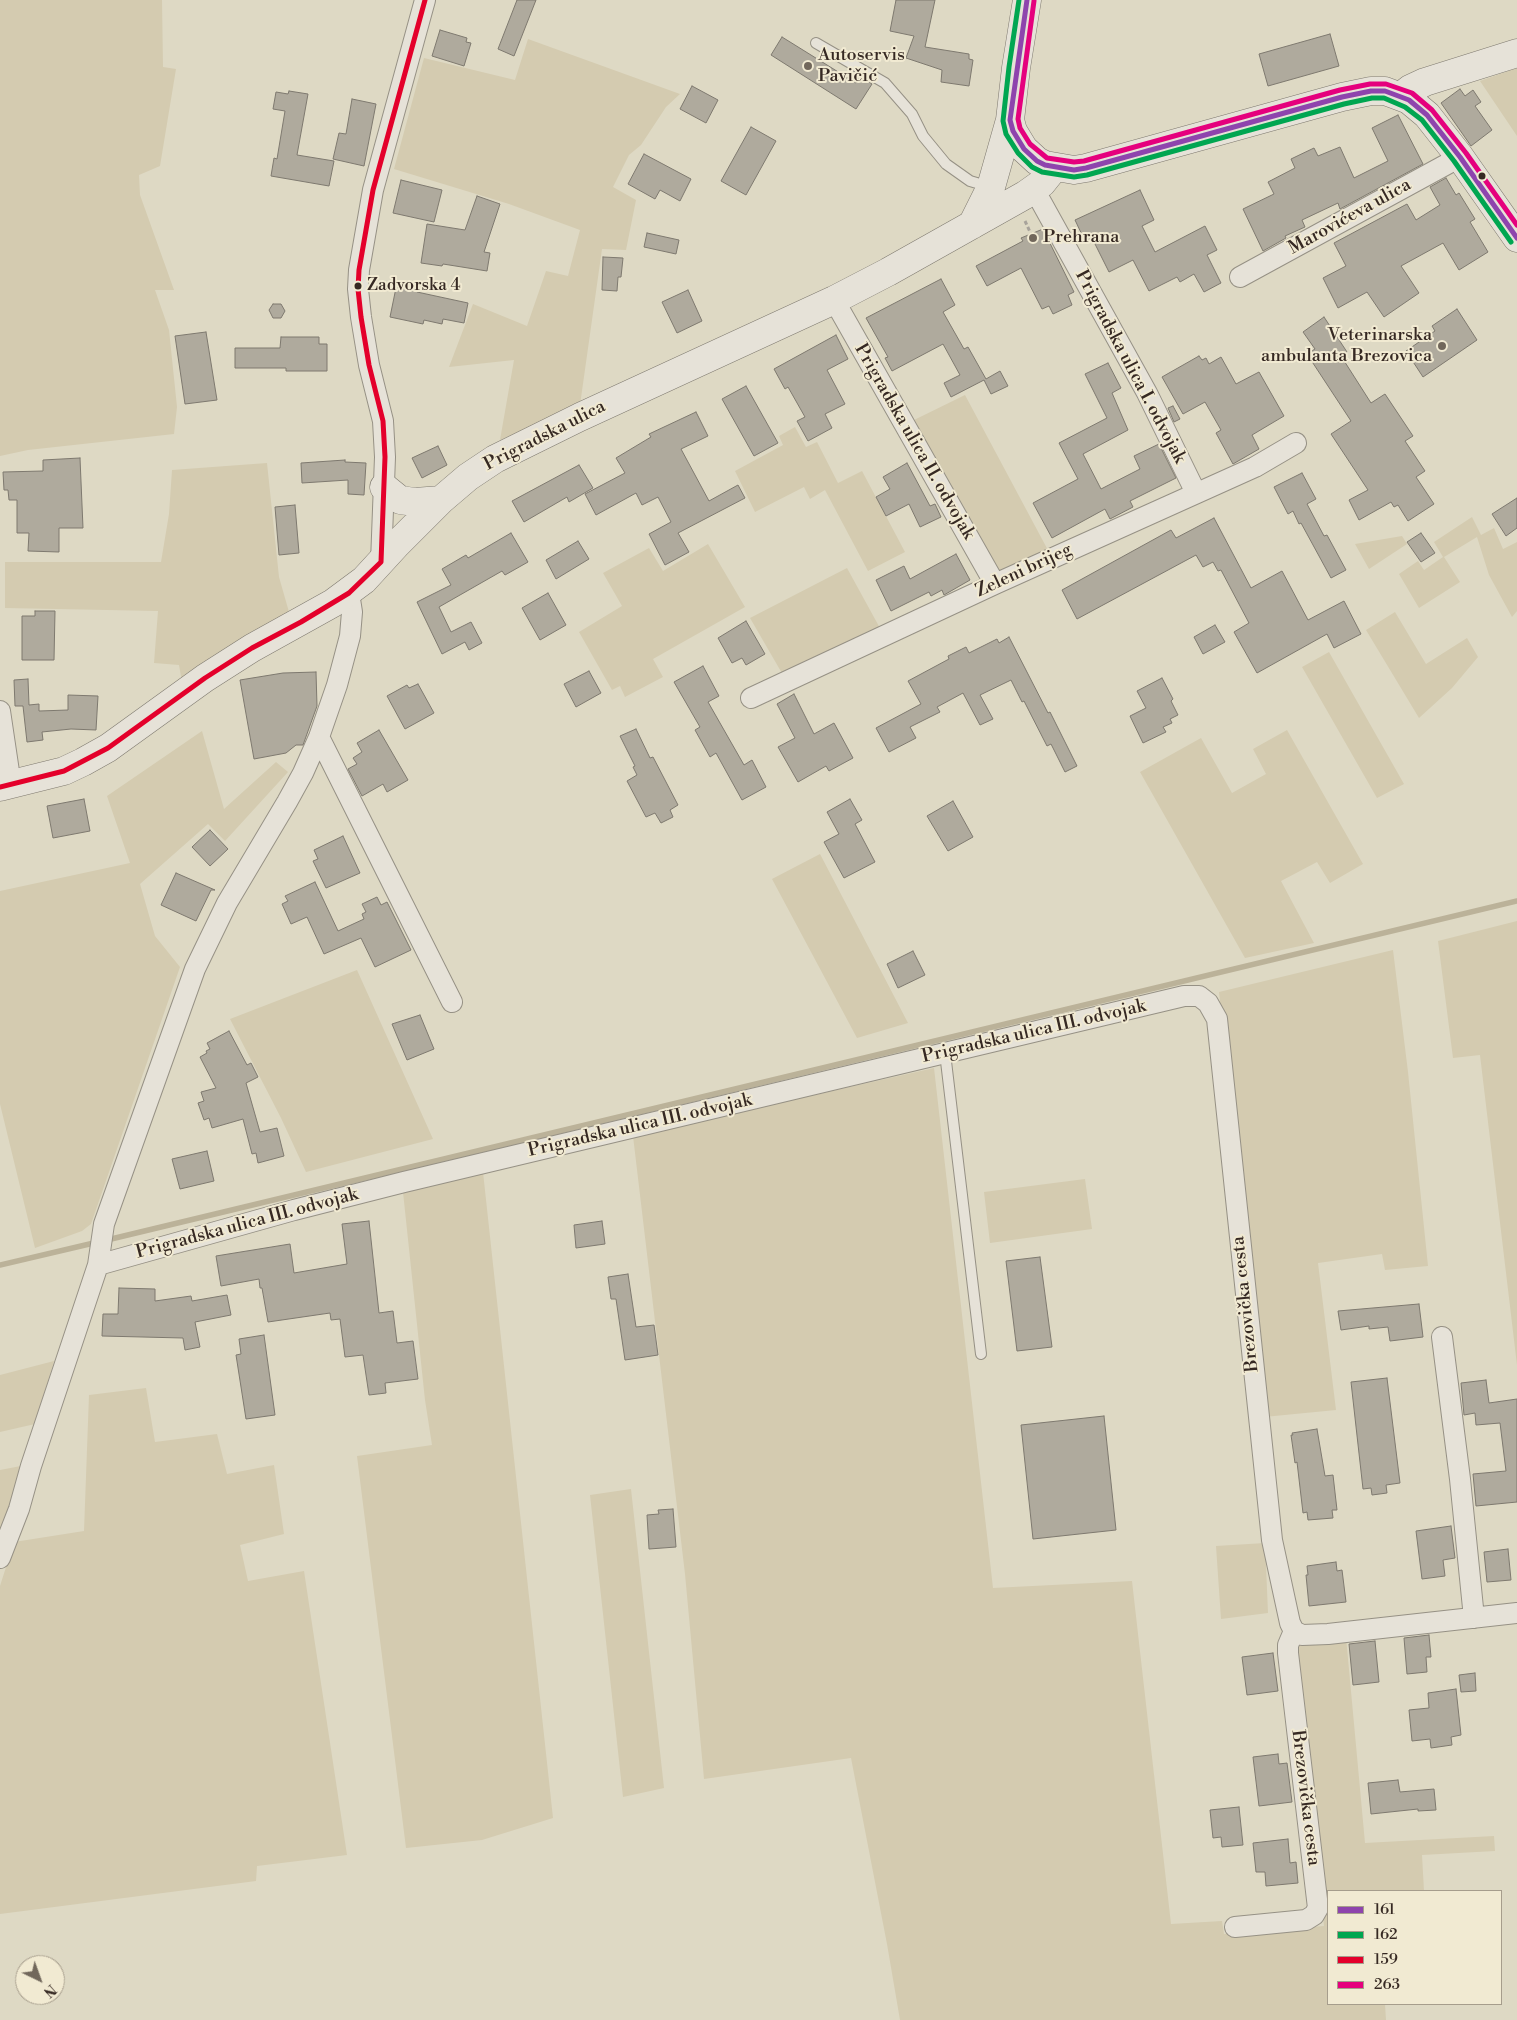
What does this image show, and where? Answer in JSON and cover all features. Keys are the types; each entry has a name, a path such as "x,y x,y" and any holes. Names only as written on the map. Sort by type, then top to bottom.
{"main road":[{"path":"972,225 991,187 1010,120 1012,94 1027,0"},
{"path":"1401,96 1425,82 1517,53"},
{"path":"1010,120 1018,142 1030,156 1054,168 1074,170 1103,164 1342,97 1371,90 1385,91 1401,96 1416,105 1427,115 1460,157 1517,238"},
{"name":"Prigradska ulica","path":"6,786 64,771 108,748 205,678 252,648 301,622 349,592 364,580 441,500 468,477 495,459 519,446 834,300 1034,190 1054,168"},
{"path":"384,486 400,500 415,502 441,500"}],"street":[{"path":"381,562 385,457 383,421 368,365 358,289 359,270 373,190 425,0"},
{"name":"Marovićeva ulica","path":"1240,277 1460,157"},
{"name":"Prigradska ulica I. odvojak","path":"1034,190 1147,392 1196,493"},
{"name":"Prigradska ulica II. odvojak","path":"834,300 995,584"},
{"name":"Zeleni brijeg","path":"751,698 995,584 1255,467 1296,443"},
{"path":"0,1558 19,1508 99,1258 104,1224 202,954 227,903 303,773 319,737 337,685 350,636 352,612 349,592"},
{"path":"0,711 6,786"},
{"path":"319,737 452,1002"},
{"name":"Prigradska ulica III. odvojak","path":"99,1258 404,1182 1184,996"},
{"name":"Brezovička cesta","path":"1184,996 1199,996 1208,1003 1217,1019 1272,1540 1287,1614 1294,1631 1288,1645 1288,1653 1318,1908 1314,1915 1306,1920 1235,1927"},
{"path":"1442,1337 1460,1479 1474,1618"},
{"path":"1294,1631 1302,1635 1328,1634 1517,1613"}],"lane":[{"path":"816,43 885,83 912,114 923,136 946,164 970,181 991,187"},
{"path":"945,1053 981,1354"}],"path":[{"path":"1023,218 1031,234"}],"shaded area":[{"path":"0,0 162,0 163,67 176,69 160,166 139,175 140,195 174,290 155,290 169,330 177,407 174,434 28,450 0,456"},
{"path":"528,39 680,94 666,107 641,145 629,155 613,187 636,200 626,250 602,249 580,405 500,440 514,360 449,367 473,304 527,326 546,271 568,276 580,230 509,204 394,169 424,58 515,80"},
{"path":"1517,68 1517,136 1480,81"},
{"path":"965,395 1050,554 1001,574 990,562 914,420"},
{"path":"795,427 806,447 817,442 838,483 862,471 905,552 868,571 825,490 810,499 804,487 755,512 735,471 783,445 779,436"},
{"path":"267,463 279,577 289,612 182,682 179,665 154,663 158,611 5,608 5,562 161,562 169,514 172,470"},
{"path":"1472,517 1481,535 1494,528 1503,549 1517,542 1517,611 1512,617 1489,575 1477,537 1444,557 1460,582 1419,608 1399,574 1418,561 1424,570 1443,557 1434,542"},
{"path":"1402,536 1407,544 1369,569 1355,544"},
{"path":"708,544 745,607 653,659 663,677 625,697 620,686 612,690 579,632 622,606 603,573 649,548 663,571"},
{"path":"847,568 881,630 783,675 750,618"},
{"path":"1395,612 1426,664 1467,638 1478,657 1452,688 1419,718 1366,630"},
{"path":"1329,652 1404,784 1377,798 1302,667"},
{"path":"1287,730 1363,864 1330,883 1317,862 1281,881 1314,943 1245,958 1140,772 1201,738 1232,793 1266,774 1253,749"},
{"path":"202,731 224,809 276,762 288,772 225,841 208,824 140,884 155,936 180,967 91,1224 82,1231 35,1248 0,1104 0,891 130,863 107,796"},
{"path":"820,854 908,1023 857,1038 772,879"},
{"path":"1517,921 1517,1365 1480,1055 1453,1058 1438,941"},
{"path":"1393,950 1428,1266 1385,1270 1382,1254 1318,1263 1336,1410 1264,1417 1219,992"},
{"path":"357,970 433,1139 306,1172 281,1118 230,1019"},
{"path":"934,1068 993,1588 1132,1581 1171,1924 1222,1921 1224,1934 1324,1926 1295,1656 1298,1643 1346,1637 1365,1843 1494,1836 1495,1851 1422,1855 1424,1890 1327,1890 1327,2005 1385,2005 1386,2020 900,2020 851,1758 704,1779 685,1574 633,1136"},
{"path":"483,1172 553,1818 482,1840 406,1848 357,1456 432,1445 425,1400 403,1192"},
{"path":"1085,1179 1092,1229 990,1243 984,1192"},
{"path":"54,1361 35,1424 0,1432 0,1375"},
{"path":"146,1388 155,1442 217,1434 227,1474 274,1465 284,1534 240,1545 248,1581 304,1571 347,1855 257,1866 256,1881 0,1914 0,1586 14,1542 84,1531 89,1395"},
{"path":"26,1465 0,1537 0,1470"},
{"path":"631,1489 664,1788 623,1797 590,1495"},
{"path":"1265,1543 1268,1613 1221,1619 1216,1546"}],"building":[{"path":"517,0 536,0 514,56 498,49"},
{"path":"896,0 935,0 925,47 969,54 969,59 973,60 969,86 941,82 942,70 906,58 914,36 890,31"},
{"path":"440,30 467,38 466,42 471,43 464,66 432,56"},
{"path":"1330,34 1339,66 1268,86 1259,54"},
{"name":"Autoservis Pavičić","path":"782,37 856,83 860,76 872,84 856,109 771,55"},
{"path":"692,86 718,100 706,123 680,109"},
{"path":"1460,89 1465,96 1473,90 1481,102 1475,106 1492,130 1471,146 1441,103"},
{"path":"289,91 308,94 297,155 334,161 329,186 271,176 274,158 277,159 285,111 273,109 276,92 288,94"},
{"path":"352,99 376,104 364,166 333,159 339,133 346,134"},
{"path":"1398,115 1423,164 1340,209 1338,203 1302,220 1305,227 1285,236 1286,238 1263,251 1243,209 1274,194 1268,182 1295,168 1291,159 1314,148 1318,156 1340,147 1354,178 1388,161 1372,128"},
{"path":"751,127 776,141 746,195 721,181"},
{"path":"644,154 691,179 680,201 660,190 655,199 628,184"},
{"path":"1446,178 1456,195 1459,193 1475,219 1470,222 1488,252 1459,270 1443,243 1401,266 1419,293 1384,317 1367,292 1338,308 1323,278 1346,266 1334,243 1407,204 1416,220 1440,205 1430,187"},
{"path":"401,180 442,190 434,222 393,213"},
{"path":"1140,190 1154,220 1142,226 1155,252 1205,226 1217,250 1207,255 1221,283 1204,292 1194,274 1180,282 1177,277 1149,291 1133,260 1109,272 1092,238 1085,241 1075,220"},
{"path":"477,196 500,204 484,252 490,253 487,271 443,264 442,266 421,263 427,224 465,230"},
{"path":"1043,229 1074,292 1068,295 1072,305 1053,314 1049,306 1042,309 1021,268 987,286 976,266 1023,241 1021,238"},
{"path":"647,233 679,240 676,254 644,247"},
{"path":"603,257 623,258 621,277 618,277 617,291 602,290"},
{"path":"941,279 955,305 943,312 964,349 968,347 986,379 1000,371 1008,386 991,394 984,380 951,397 944,383 960,375 943,344 892,371 885,358 888,357 866,318"},
{"path":"397,283 418,287 417,292 468,303 464,323 443,319 442,324 424,320 423,324 390,317"},
{"path":"688,290 702,321 677,333 662,302"},
{"path":"273,304 281,304 285,311 281,318 273,318 269,310"},
{"name":"Veterinarska ambulanta Brezovica","path":"1457,309 1477,340 1423,377 1406,351 1435,331 1432,326"},
{"path":"1324,317 1347,352 1341,356 1371,403 1385,394 1413,436 1405,441 1425,471 1416,477 1434,504 1408,521 1398,505 1394,507 1391,502 1359,520 1349,500 1368,490 1331,434 1351,421 1307,354 1315,349 1303,332"},
{"path":"206,332 217,400 185,404 175,336"},
{"path":"836,335 848,359 827,370 845,404 825,414 832,428 808,441 797,421 805,417 788,387 785,389 774,369"},
{"path":"281,337 319,337 319,344 327,344 327,371 286,371 286,368 235,368 235,348 280,348"},
{"path":"1199,356 1202,360 1206,358 1209,364 1221,357 1236,384 1259,372 1284,416 1252,435 1259,449 1233,464 1216,433 1221,430 1205,402 1183,414 1162,377"},
{"path":"1108,363 1121,388 1112,393 1128,430 1083,454 1101,489 1140,469 1134,456 1159,444 1176,478 1130,501 1133,507 1110,519 1105,509 1052,538 1033,503 1078,479 1059,443 1107,418 1085,374"},
{"path":"746,386 778,443 754,456 722,399"},
{"path":"1173,406 1180,419 1174,422 1168,408"},
{"path":"696,412 708,436 681,449 709,501 738,485 745,498 678,533 689,552 665,565 649,534 671,522 658,497 642,505 636,493 596,515 585,494 625,473 616,458 651,437 649,434"},
{"path":"438,446 447,465 422,478 412,458"},
{"path":"80,458 83,528 59,528 59,552 28,551 29,533 17,533 17,500 9,500 8,490 4,490 3,472 43,471 43,460"},
{"path":"345,460 345,462 366,463 364,495 348,494 348,480 302,483 301,463"},
{"path":"907,463 930,506 935,504 941,517 920,527 909,504 886,516 876,497 890,489 883,477"},
{"path":"579,465 593,488 569,502 567,497 524,522 512,501"},
{"path":"1302,473 1316,499 1307,504 1324,536 1327,535 1346,570 1331,578 1301,523 1299,524 1293,511 1288,514 1274,487"},
{"path":"1517,498 1517,528 1506,536 1492,514"},
{"path":"295,505 299,553 279,555 275,507"},
{"path":"1214,518 1251,588 1282,571 1308,620 1344,601 1361,634 1334,648 1327,634 1257,673 1234,632 1249,623 1221,570 1218,571 1213,562 1203,567 1196,555 1077,619 1062,590 1171,530 1176,538"},
{"path":"511,533 528,562 505,575 502,571 439,607 451,632 471,622 482,643 469,650 465,642 442,654 417,602 451,585 442,569 466,555 468,558"},
{"path":"1421,533 1435,553 1421,562 1407,542"},
{"path":"578,541 589,559 556,579 546,560"},
{"path":"956,554 970,580 944,595 942,590 931,596 929,592 891,611 876,580 904,566 910,579"},
{"path":"548,593 566,625 540,640 522,608"},
{"path":"35,611 55,611 54,660 22,660 22,616 35,616"},
{"path":"746,621 765,654 746,665 742,658 732,663 718,638"},
{"path":"1215,625 1225,642 1203,654 1194,637"},
{"path":"1009,637 1077,766 1065,772 1051,744 1047,746 1011,680 980,695 993,719 980,725 963,693 937,707 940,712 910,727 916,738 889,752 876,728 921,704 908,681 949,659 948,656 966,647 969,653 997,639 999,643"},
{"path":"703,666 719,696 708,702 744,765 752,760 766,787 742,800 716,753 710,757 695,730 700,727 674,682"},
{"path":"589,671 601,693 576,707 564,684"},
{"path":"316,672 317,706 303,745 296,745 286,753 254,759 240,680 283,673"},
{"path":"1162,678 1173,699 1171,701 1178,715 1170,719 1172,723 1163,727 1166,732 1143,743 1130,716 1146,708 1137,691"},
{"path":"28,679 29,705 39,704 39,711 68,710 68,695 98,696 96,730 71,729 42,732 43,740 27,742 23,706 15,706 14,680"},
{"path":"418,684 434,713 405,729 387,696 407,685 409,688"},
{"path":"794,694 814,734 834,723 853,758 829,771 826,766 798,782 778,747 795,738 777,704"},
{"path":"636,729 650,758 653,757 678,805 670,810 673,817 661,823 655,813 646,817 627,781 637,775 633,767 635,766 620,736"},
{"path":"379,730 408,780 387,792 383,784 362,796 348,769 357,764 353,758 362,752 357,743"},
{"path":"84,799 90,831 53,838 47,806"},
{"path":"850,799 862,820 855,824 875,862 844,878 824,842 839,834 827,812"},
{"path":"953,801 973,837 948,851 927,816"},
{"path":"210,830 228,849 210,866 192,847"},
{"path":"343,836 360,873 326,888 313,861 318,859 314,850"},
{"path":"176,873 215,890 211,890 196,921 161,905"},
{"path":"315,882 338,931 364,919 362,914 366,912 362,904 377,897 381,905 387,902 411,950 375,967 361,938 324,954 307,917 291,924 282,904 288,901 285,896"},
{"path":"913,951 925,975 898,988 887,964"},
{"path":"420,1015 434,1049 407,1060 392,1024"},
{"path":"229,1031 247,1065 251,1063 258,1077 246,1083 260,1132 277,1128 284,1156 258,1163 256,1153 252,1154 243,1119 212,1128 209,1118 204,1120 198,1103 204,1101 201,1092 216,1088 200,1057 210,1049 207,1043"},
{"path":"207,1151 214,1181 180,1189 172,1159"},
{"path":"369,1221 379,1313 393,1311 397,1343 413,1341 418,1379 385,1383 386,1393 369,1395 363,1355 345,1357 340,1319 331,1320 330,1313 268,1322 259,1279 221,1286 216,1256 290,1244 294,1273 347,1264 342,1224"},
{"path":"602,1221 605,1244 576,1248 574,1225"},
{"path":"1040,1257 1052,1347 1017,1351 1006,1261"},
{"path":"628,1274 636,1327 654,1325 658,1355 625,1360 616,1299 611,1299 608,1277"},
{"path":"119,1288 155,1289 155,1301 191,1296 192,1301 227,1295 231,1315 195,1322 200,1347 185,1350 183,1338 102,1336 103,1314 118,1314"},
{"path":"1419,1304 1423,1337 1390,1341 1388,1327 1369,1329 1369,1326 1341,1330 1338,1311"},
{"path":"264,1335 275,1415 246,1419 236,1355 241,1354 239,1339"},
{"path":"1387,1378 1400,1483 1386,1485 1387,1493 1372,1495 1371,1488 1363,1489 1351,1382"},
{"path":"1486,1380 1489,1403 1517,1399 1517,1502 1476,1506 1473,1474 1506,1471 1500,1423 1476,1425 1475,1413 1464,1415 1461,1383"},
{"path":"1104,1416 1116,1530 1033,1539 1021,1425"},
{"path":"1317,1429 1325,1476 1333,1475 1337,1510 1332,1510 1333,1518 1308,1520 1307,1512 1303,1513 1297,1462 1295,1463 1291,1435 1293,1435 1292,1433"},
{"path":"673,1509 676,1547 649,1549 647,1515 659,1514 658,1510"},
{"path":"1451,1526 1455,1558 1443,1560 1445,1576 1422,1579 1416,1531"},
{"path":"1508,1549 1511,1580 1487,1582 1484,1552"},
{"path":"1336,1562 1337,1571 1342,1570 1346,1602 1309,1606 1307,1566"},
{"path":"1429,1635 1431,1657 1426,1657 1427,1672 1407,1674 1404,1638"},
{"path":"1375,1641 1379,1682 1353,1685 1349,1644"},
{"path":"1273,1653 1278,1691 1247,1695 1242,1657"},
{"path":"1475,1673 1476,1691 1461,1692 1459,1675"},
{"path":"1456,1689 1461,1735 1451,1737 1452,1745 1431,1748 1430,1739 1412,1741 1409,1710 1429,1708 1428,1693"},
{"path":"1278,1754 1279,1764 1287,1763 1292,1802 1259,1806 1253,1757"},
{"path":"1398,1780 1400,1792 1434,1789 1436,1810 1418,1811 1418,1809 1371,1814 1368,1783"},
{"path":"1239,1807 1243,1845 1222,1847 1221,1837 1213,1838 1210,1810"},
{"path":"1288,1839 1290,1863 1296,1862 1298,1883 1266,1886 1265,1872 1256,1872 1253,1843"}],"waterway":[{"path":"107,1240 1517,901"},
{"path":"0,1265 98,1242"}],"transit line":[{"name":"159","path":"0,787 64,771 108,748 205,678 252,648 301,622 349,593 381,562 385,457 383,421 369,365 361,317 358,289 359,270 373,190 425,0"},
{"name":"162","path":"1019,0 1003,121 1006,134 1018,153 1032,167 1042,172 1074,177 1087,175 1344,104 1372,98 1384,98 1405,107 1422,120 1454,161 1511,242"},
{"name":"161","path":"1027,0 1010,120 1013,131 1024,149 1037,161 1045,165 1074,170 1086,168 1342,97 1371,91 1385,91 1409,100 1427,115 1460,157 1517,238"},
{"name":"263","path":"1034,1 1018,119 1020,128 1030,144 1047,158 1074,162 1084,161 1340,90 1370,84 1386,84 1412,93 1432,110 1466,153 1517,225"}],"place":[{"name":"Autoservis Pavičić","path":"808,66"},
{"name":"Prehrana","path":"1033,238"},
{"name":"Zadvorska 4","path":"358,286"},
{"name":"Veterinarska ambulanta Brezovica","path":"1442,346"}]}
